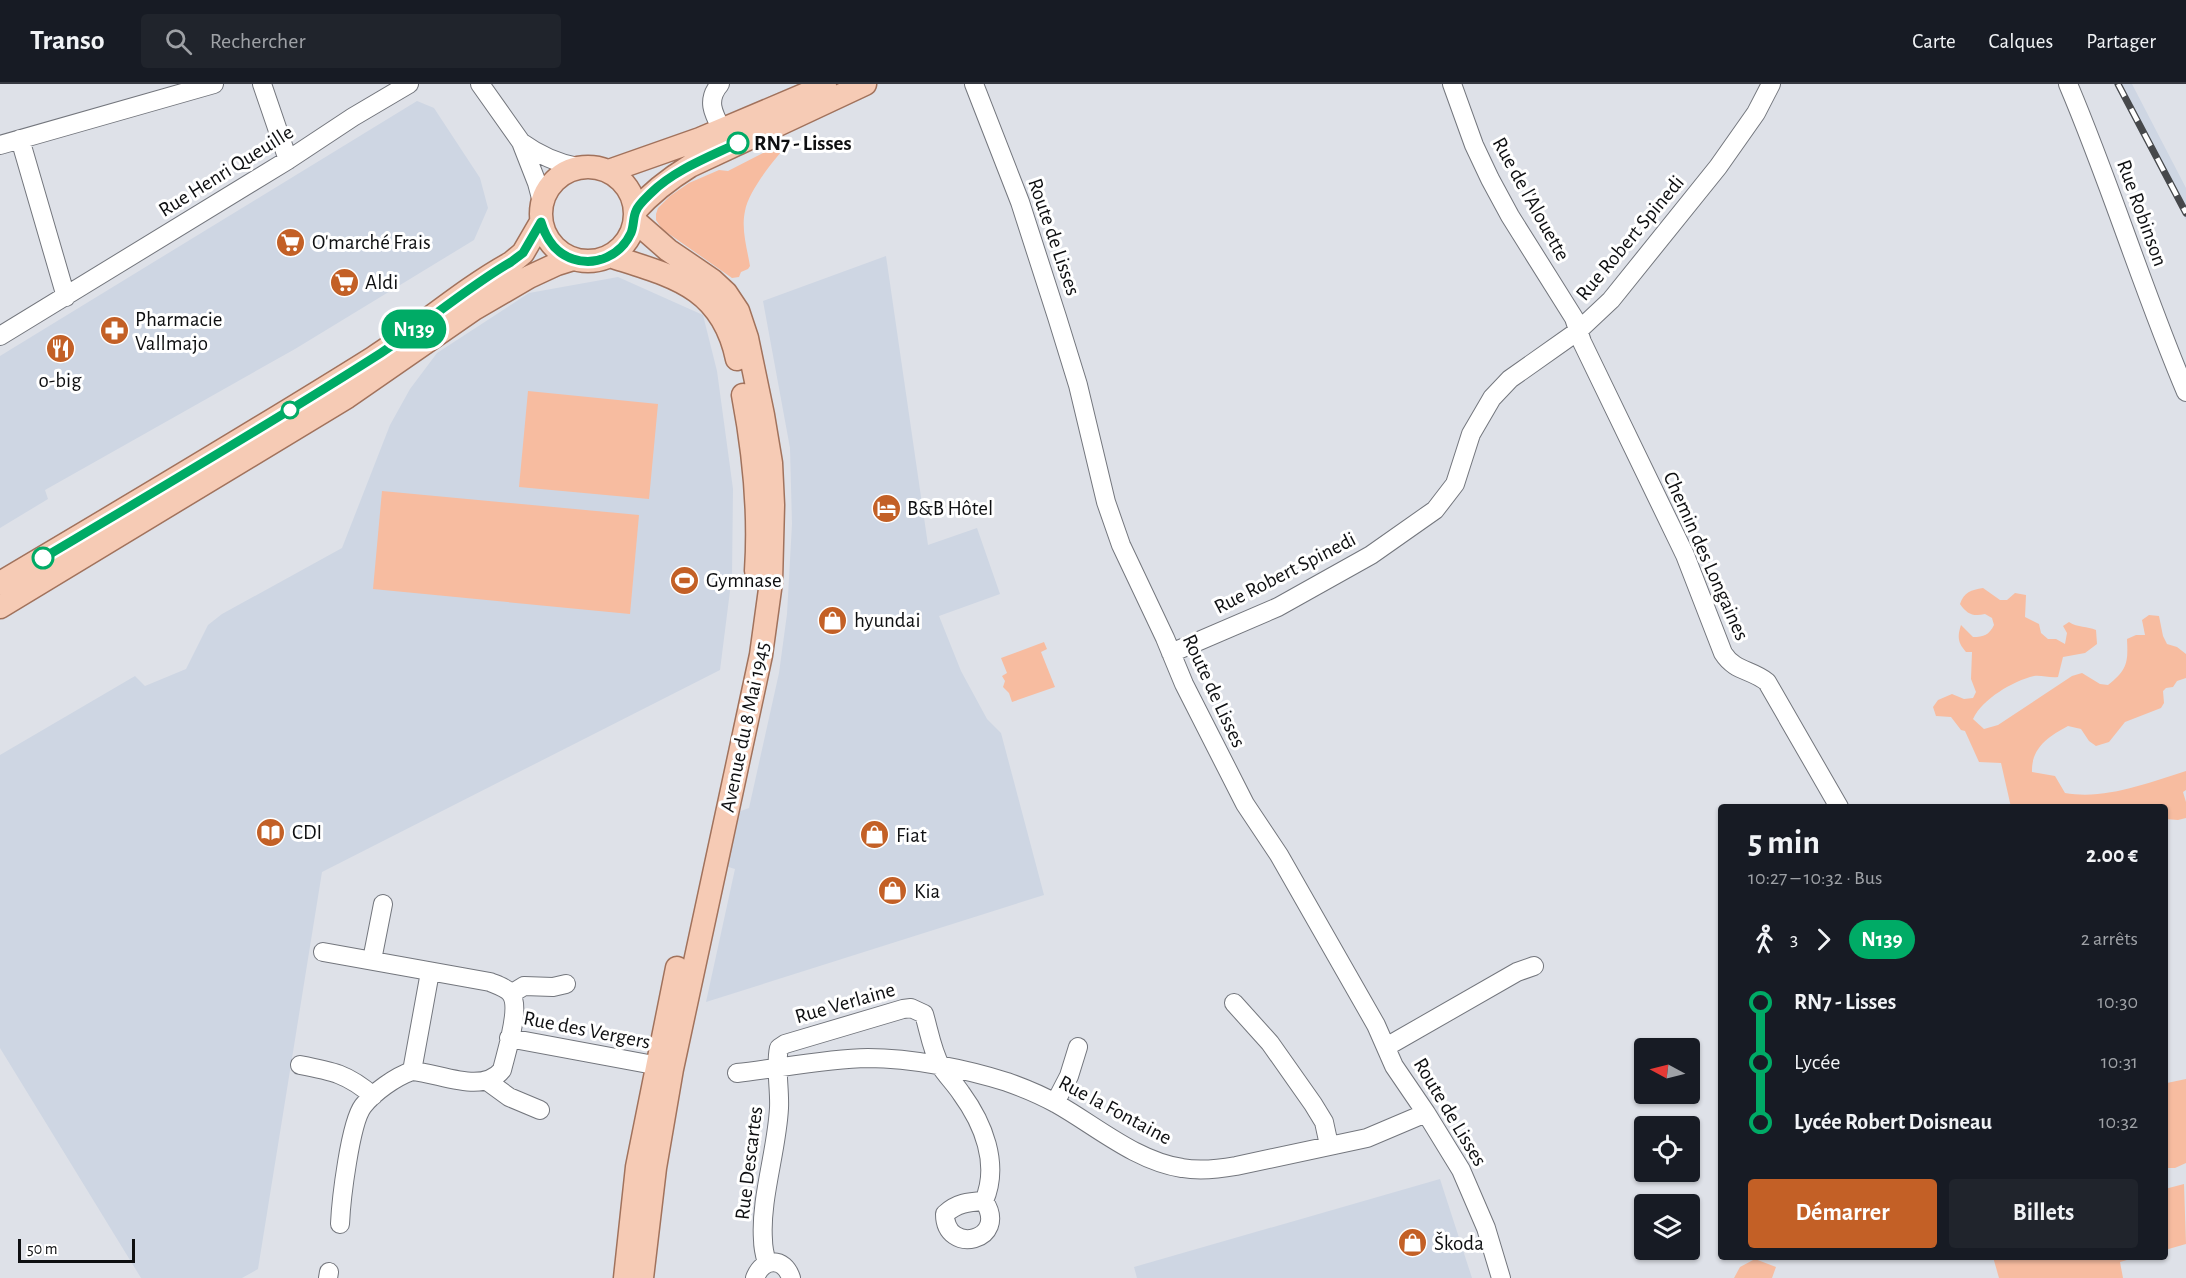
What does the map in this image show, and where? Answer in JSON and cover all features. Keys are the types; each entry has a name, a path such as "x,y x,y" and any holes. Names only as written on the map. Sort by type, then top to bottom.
{"main road":[{"path":"609,171 722,130 831,84"},
{"path":"541,212 544,232 555,249 573,259 592,261 610,256 626,241 635,216 650,194 664,182 690,166 864,84"},
{"path":"0,583 246,437 385,350 511,262 523,253 541,212 547,189 566,172 588,166 609,171 624,184 633,201 635,216"},
{"name":"Avenue du 8 Mai 1945","path":"625,1278 637,1167 665,1067 761,655 771,582 773,548 771,463 747,338 738,311 726,293 712,280 668,250 635,216"},
{"name":"Avenue du 8 Mai 1945","path":"610,256 670,275 687,283 711,303 721,317 734,345 738,365 754,467 757,507 758,552 747,654 665,1067 642,1278"},
{"path":"0,607 347,398 474,309 529,277 573,259"}],"street":[{"path":"0,145 214,84"},
{"path":"262,84 288,160"},
{"name":"Rue Henri Queuille","path":"0,336 409,84"},
{"path":"480,84 521,142 537,183 541,212"},
{"path":"720,84 713,91 711,101 714,115 722,130"},
{"name":"Route de Lisses","path":"974,84 1020,202 1058,317 1078,385 1106,502 1121,545 1210,737 1245,804 1279,855 1376,1025 1403,1080 1461,1170 1486,1228 1501,1278"},
{"name":"Rue de l'Alouette","path":"1452,84 1474,145 1490,179 1510,216 1574,318 1578,331"},
{"name":"Rue Robert Spinedi","path":"1171,653 1278,607 1371,555 1435,510 1455,484 1472,434 1492,398 1510,379 1578,331 1611,300 1718,167 1756,113 1771,84"},
{"name":"Rue Robinson","path":"2068,84 2110,190 2166,345 2186,392"},
{"path":"20,139 66,297"},
{"path":"521,142 540,155 562,164 578,167"},
{"name":"Chemin des Longaines","path":"1578,331 1685,555 1723,653 1732,665 1760,676 1767,682 1837,804"},
{"path":"372,960 383,904"},
{"name":"Rue des Vergers","path":"323,952 490,982 511,994 514,1003 514,1018 509,1038 665,1067"},
{"path":"1386,1047 1517,972 1534,966"},
{"path":"412,1071 430,972"},
{"path":"511,994 524,986 553,987 566,984"},
{"path":"1234,1003 1270,1042 1313,1104 1324,1122 1329,1145"},
{"name":"Rue Verlaine","path":"779,1068 777,1056 779,1048 785,1044 911,1008 924,1014 934,1053 941,1067"},
{"path":"340,1224 341,1205 357,1121 363,1106 402,1075 412,1071 473,1082 487,1081 502,1070 509,1038"},
{"path":"1055,1103 1078,1047"},
{"name":"Rue la Fontaine","path":"737,1073 827,1061 870,1058 941,1067 1004,1081 1029,1090 1154,1160 1182,1168 1236,1167 1367,1138 1426,1113"},
{"path":"300,1065 334,1071 359,1084 373,1096"},
{"path":"941,1067 980,1125 992,1167 990,1187 984,1201"},
{"name":"Rue Descartes","path":"767,1263 763,1229 779,1109 779,1068"},
{"path":"487,1081 509,1097 540,1110"},
{"path":"755,1278 758,1270 767,1263 777,1262 787,1268 791,1278"}],"shaded area":[{"path":"2114,84 2132,84 2186,188 2186,220"},
{"path":"417,101 434,108 480,178 488,208 474,240 295,349 45,490 48,499 0,528 0,356"},
{"path":"785,137 790,141 764,174 752,193 745,211 745,239 750,266 741,272 739,277 732,278 662,229 656,220 656,214 658,208 670,196 689,183 719,170 728,171 765,152 772,143"},
{"path":"886,256 928,545 977,528 1000,594 939,616 961,671 987,719 1001,733 1044,895 706,1002 735,869 725,866 738,812 749,808 779,673 787,614 792,524 790,448 763,301"},
{"path":"618,277 703,315 717,371 733,489 732,575 720,670 322,872 258,1269 242,1278 141,1278 0,1048 0,755 135,676 145,686 186,669 208,625 222,614 342,548 390,425 410,389 437,353 529,293"},
{"path":"528,391 658,404 649,499 519,487"},
{"path":"382,491 639,515 630,614 373,589"},
{"path":"1983,588 2000,600 2007,600 2015,593 2026,595 2025,617 2039,624 2041,633 2048,639 2056,639 2065,644 2067,633 2063,626 2069,622 2096,630 2097,644 2085,653 2063,657 2058,677 2026,678 1991,698 1973,719 1984,729 1998,725 2072,676 2082,673 2100,684 2108,685 2120,674 2125,665 2127,639 2136,635 2145,635 2142,620 2149,615 2159,616 2167,644 2177,647 2186,654 2186,678 2177,681 2173,687 2163,691 2164,703 2161,708 2125,722 2109,742 2096,746 2089,741 2081,729 2068,726 2061,730 2042,744 2032,764 2032,772 2055,776 2065,793 2080,795 2126,789 2186,771 2186,790 2183,792 2186,802 2186,818 2168,819 2168,804 2010,804 2001,763 1979,762 1965,731 1961,730 1951,717 1936,716 1933,707 1938,700 1952,694 1964,699 1973,698 1976,692 1971,679 1972,652 1966,652 1959,640 1961,625 1973,637 1980,637 1986,635 1994,625 1992,618 1985,614 1971,614 1960,604 1969,592"},
{"path":"1044,642 1047,649 1041,652 1055,687 1012,702 1009,693 1003,687 1005,681 1002,676 1007,673 1001,658"},
{"path":"2186,1079 2186,1163 2175,1168 2168,1168 2168,1083"},
{"path":"1440,1179 1472,1278 1137,1278 1134,1267"},
{"path":"2184,1184 2186,1244 2168,1249 2168,1188"},
{"path":"1758,1260 1776,1267 1772,1278 1734,1278 1740,1267"},
{"path":"1994,1260 2127,1260 2120,1262 2123,1278 1999,1278"}],"railway":[{"path":"2118,84 2186,213"}],"bus line":[{"name":"N139","path":"43,558 246,437 385,350 523,253 541,222 549,241 564,255 582,261 610,256 626,241 632,231 635,212 650,194 664,182 695,163 738,143"}],"place":[{"name":"RN7 - Lisses","path":"738,143"},
{"name":"O'marché Frais","path":"291,242"},
{"name":"Aldi","path":"344,282"},
{"name":"Pharmacie Vallmajo","path":"114,331"},
{"name":"o-big","path":"60,349"},
{"name":"B&B Hôtel","path":"886,508"},
{"name":"Gymnase","path":"685,580"},
{"name":"hyundai","path":"833,620"},
{"name":"CDI","path":"271,832"},
{"name":"Fiat","path":"875,835"},
{"name":"Kia","path":"893,891"},
{"name":"Škoda","path":"1413,1243"}]}
